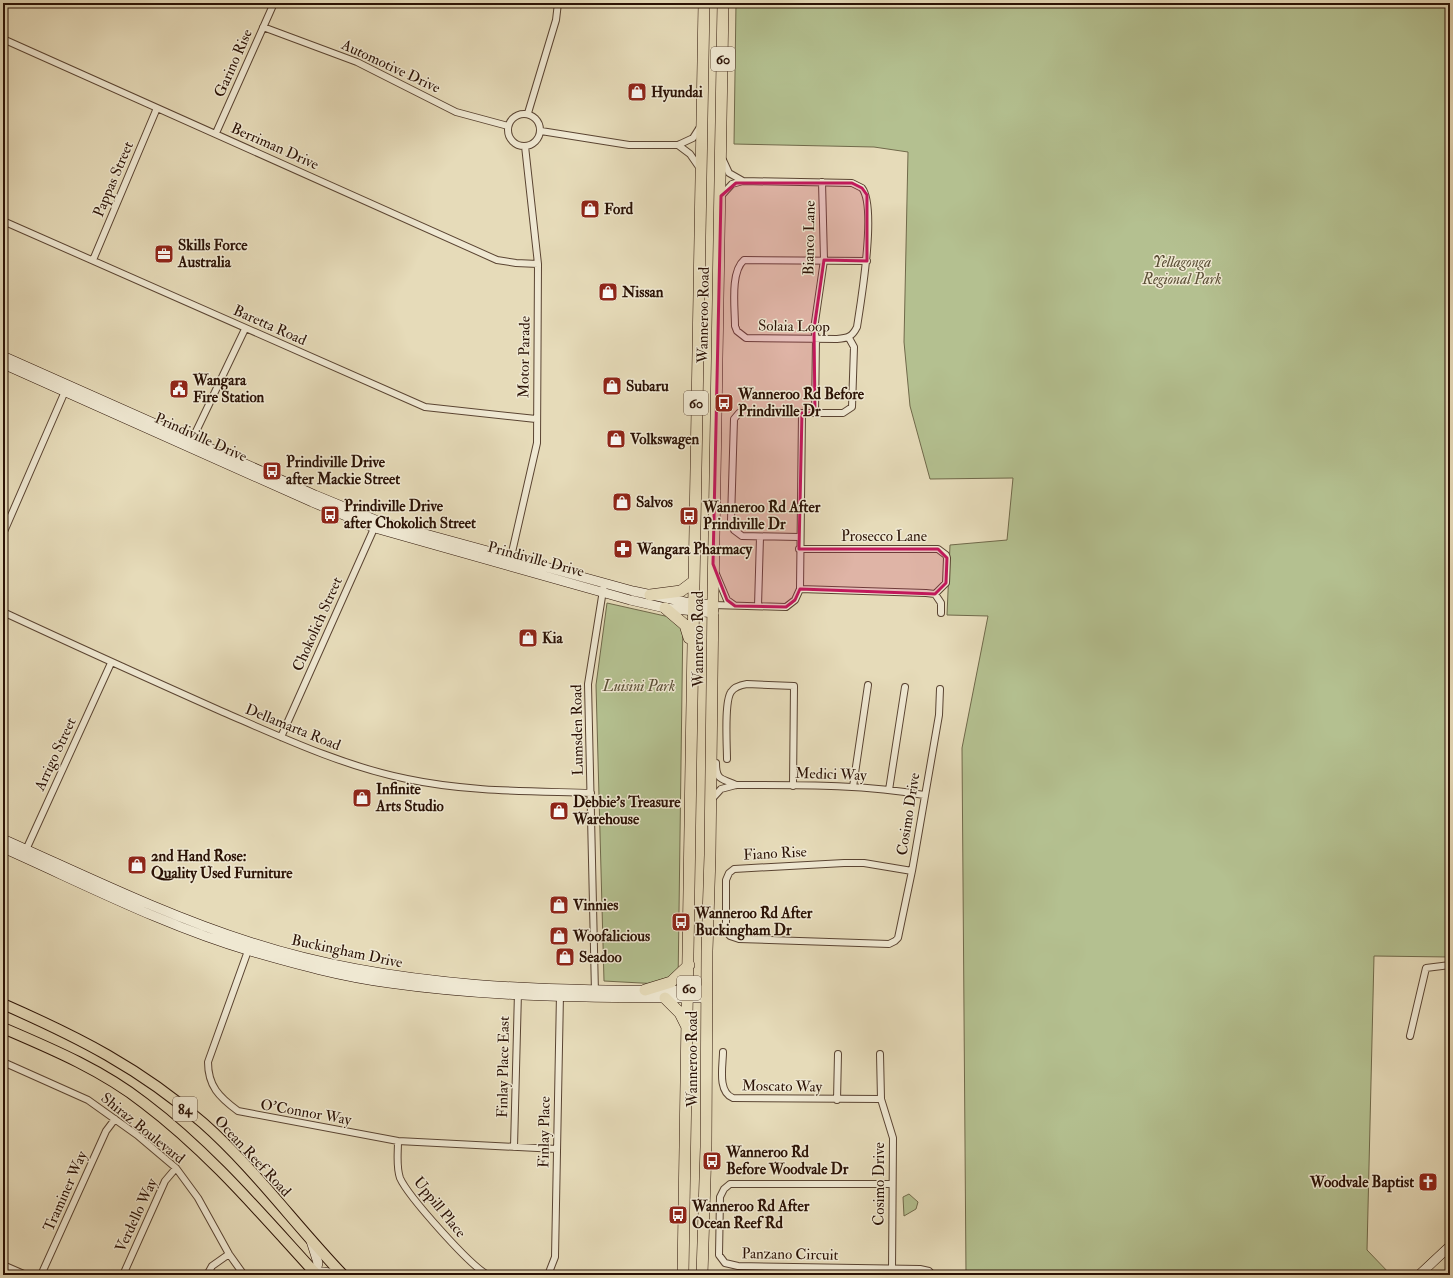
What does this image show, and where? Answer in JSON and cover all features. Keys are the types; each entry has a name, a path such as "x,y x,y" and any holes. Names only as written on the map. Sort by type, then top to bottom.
{"highway":[{"name":"Wanneroo Road","path":"683,1275 689,994 693,582 704,3"},
{"name":"Wanneroo Road","path":"702,1275 706,1147 707,994 712,752 713,564 722,157 723,3"},
{"path":"650,595 681,591 693,582"},
{"path":"665,608 685,625 692,648"},
{"path":"645,990 671,982 689,965"},
{"path":"665,998 680,1013 688,1030"}],"main road":[{"name":"Ocean Reef Road","path":"3,1004 74,1036 122,1062 165,1092 204,1124 343,1275"},
{"name":"84","path":"3,1028 61,1053 110,1080 143,1102 187,1138 210,1161 315,1275"}],"street":[{"name":"Garino Rise","path":"216,133 274,3"},
{"path":"528,114 556,20 558,3"},
{"name":"Automotive Drive","path":"263,27 357,62 456,112 508,126"},
{"name":"Berriman Drive","path":"3,39 497,260 538,264"},
{"name":"Pappas Street","path":"93,260 157,108"},
{"path":"528,114 538,120 541,131 536,142 525,146 519,146 510,138 508,126 515,116 528,114"},
{"path":"541,131 629,145 678,146 693,138 701,126"},
{"name":"Motor Parade","path":"510,562 537,443 538,264 525,146"},
{"path":"678,146 690,154 700,169"},
{"path":"722,157 729,173 743,181"},
{"name":"Solaia Loop","path":"721,196 732,184 743,181 852,183 858,185 865,192 868,201 867,261 857,327 849,338 746,338 741,335 735,326 735,277 739,264 744,260 867,261"},
{"name":"Bianco Lane","path":"815,413 816,339 814,328 824,260 822,182"},
{"name":"Baretta Road","path":"3,221 245,329 425,407 536,419"},
{"path":"190,444 245,329"},
{"path":"800,537 742,536 737,533 732,526 734,419 739,413 744,412 843,413 852,407 854,348 849,338"},
{"name":"Prindiville Drive","path":"3,356 67,388 190,444 376,525 603,588 665,608 713,609"},
{"name":"Prindiville Drive","path":"3,364 67,388"},
{"path":"3,534 67,388"},
{"path":"713,609 735,606 786,607 795,600 800,589 799,549 802,413"},
{"name":"Chokolich Street","path":"281,737 376,525"},
{"path":"758,606 760,537"},
{"name":"Prosecco Lane","path":"799,549 938,549 946,555 947,558 946,576 945,585 935,594"},
{"path":"713,564 727,600 735,606"},
{"name":"Prindiville Drive","path":"603,588 650,595 693,608"},
{"name":"Lumsden Road","path":"595,993 588,684 603,588"},
{"path":"800,589 926,592 935,594 941,603 942,613"},
{"name":"Dellamarta Road","path":"3,612 112,663 323,755 408,779 473,788 591,793"},
{"name":"Arrigo Street","path":"24,853 112,663"},
{"path":"727,759 728,702 732,690 740,685 747,684 794,686 793,786"},
{"path":"853,787 868,685"},
{"path":"889,790 905,687"},
{"name":"Cosimo Drive","path":"895,942 898,938 912,871 939,715 940,689"},
{"name":"Medici Way","path":"712,752 716,758 717,775 721,779 736,785"},
{"name":"Medici Way","path":"711,800 721,789 736,785 853,787 924,795"},
{"name":"Buckingham Drive","path":"3,839 24,853 146,911 249,946 292,963 388,983 518,992 595,993 645,990 707,994"},
{"name":"Buckingham Drive","path":"3,848 24,853"},
{"name":"Fiano Rise","path":"895,942 889,944 735,938 728,933 725,928 726,880 729,873 738,868 771,868 818,863 864,864 912,871"},
{"name":"O'Connor Way","path":"249,946 208,1062 208,1076 215,1090 238,1112 398,1142 557,1149"},
{"path":"1410,1036 1426,968 1450,965"},
{"name":"Finlay Place East","path":"514,1146 518,992"},
{"name":"Finlay Place","path":"548,1275 555,1257 560,993"},
{"name":"Buckingham Drive","path":"595,993 665,998 689,994"},
{"name":"Moscato Way","path":"723,1052 723,1085 726,1093 730,1097 837,1100 881,1099"},
{"path":"837,1100 838,1054"},
{"name":"Cosimo Drive","path":"880,1054 881,1099 893,1138 892,1268"},
{"name":"Shiraz Boulevard","path":"3,1062 88,1100 137,1135 176,1168 198,1198 229,1254 244,1275"},
{"name":"Traminer Way","path":"41,1275 106,1131 114,1119"},
{"name":"Uppill Place","path":"398,1142 398,1170 406,1188 458,1250 488,1275"},
{"name":"Verdello Way","path":"123,1275 165,1181 176,1168"},
{"name":"Panzano Circuit","path":"892,1184 730,1184 724,1189 720,1197 719,1255 721,1260 730,1265 920,1269 929,1271 933,1275"},
{"path":"309,1238 318,1263 315,1275 328,1272 338,1275"},
{"path":"1419,1275 1450,1246"},
{"path":"207,1275 212,1266 229,1254"},
{"path":"3,1265 26,1275"}],"highlighted area":[{"path":"736,183 852,183 862,188 867,195 867,261 824,260 814,329 815,413 802,413 799,549 938,549 947,558 946,583 935,594 800,589 795,600 786,607 735,606 727,600 713,564 721,196"}],"green space":[{"name":"Yellagonga Regional Park","path":"736,3 1450,3 1450,957 1374,956 1367,1250 1391,1275 966,1275 962,748 988,616 947,615 950,545 1007,540 1013,478 930,479 910,406 904,342 908,152 874,147 734,144"},
{"name":"Luisini Park","path":"607,603 665,616 683,616 678,985 604,981 596,685"},
{"path":"909,1194 918,1202 916,1209 904,1216 903,1197"}],"place":[{"name":"Hyundai","path":"637,92"},
{"name":"Ford","path":"590,209"},
{"name":"Skills Force Australia","path":"164,254"},
{"name":"Nissan","path":"608,292"},
{"name":"Subaru","path":"612,386"},
{"name":"Wangara Fire Station","path":"179,389"},
{"name":"Wanneroo Rd Before Prindiville Dr","path":"724,403"},
{"name":"Volkswagen","path":"616,439"},
{"name":"Prindiville Drive after Mackie Street","path":"272,471"},
{"name":"Salvos","path":"622,502"},
{"name":"Prindiville Drive after Chokolich Street","path":"330,515"},
{"name":"Wanneroo Rd After Prindiville Dr","path":"689,516"},
{"name":"Wangara Pharmacy","path":"623,549"},
{"name":"Kia","path":"528,638"},
{"name":"Infinite Arts Studio","path":"362,798"},
{"name":"Debbie's Treasure Warehouse","path":"559,811"},
{"name":"2nd Hand Rose: Quality Used Furniture","path":"137,865"},
{"name":"Vinnies","path":"559,905"},
{"name":"Wanneroo Rd After Buckingham Dr","path":"681,922"},
{"name":"Woofalicious","path":"559,936"},
{"name":"Seadoo","path":"565,957"},
{"name":"Wanneroo Rd Before Woodvale Dr","path":"712,1161"},
{"name":"Woodvale Baptist","path":"1428,1182"},
{"name":"Wanneroo Rd After Ocean Reef Rd","path":"678,1215"}]}
